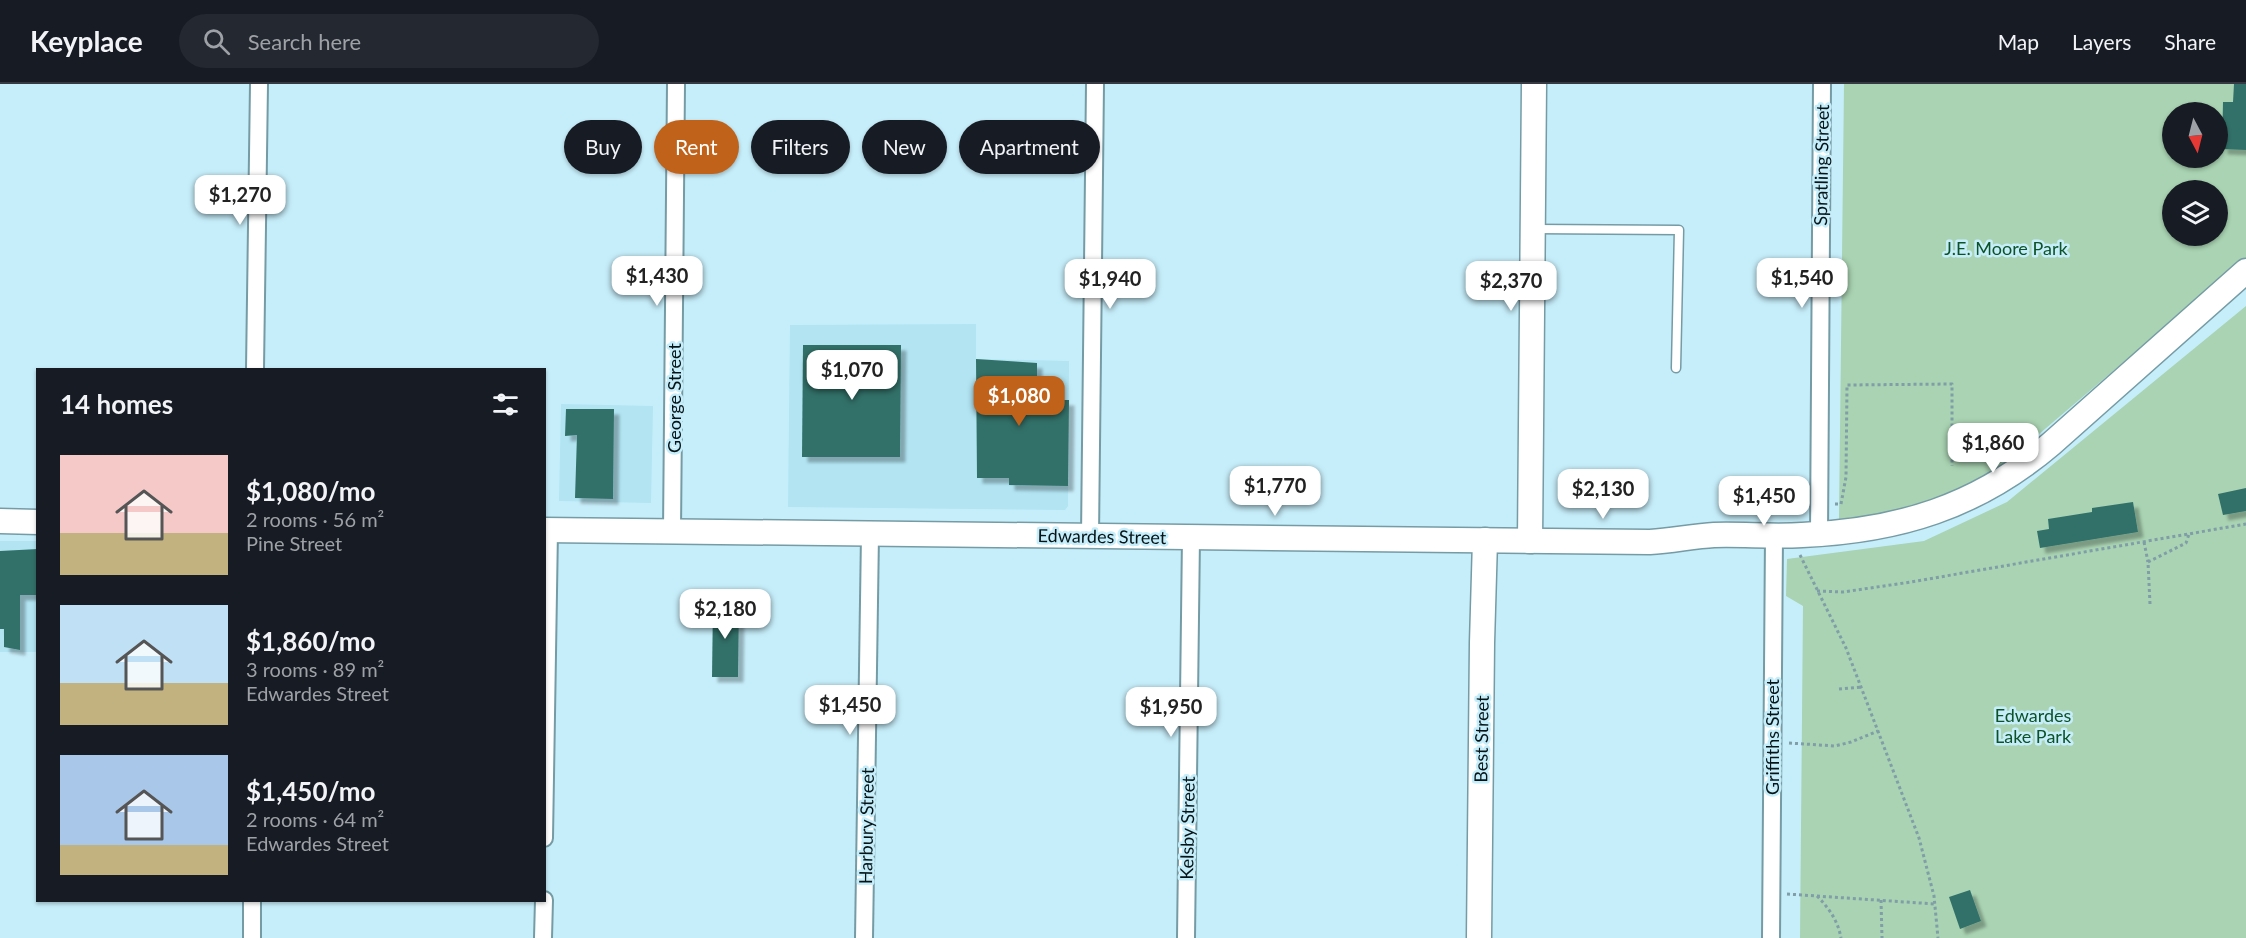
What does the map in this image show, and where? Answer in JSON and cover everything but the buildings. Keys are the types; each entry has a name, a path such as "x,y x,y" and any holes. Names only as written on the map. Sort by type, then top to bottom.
{"street":[{"path":"255,368 259,84"},
{"name":"George Street","path":"672,531 676,84"},
{"path":"1090,536 1095,84"},
{"path":"1530,541 1534,84"},
{"name":"Spratling Street","path":"1819,534 1822,84"},
{"name":"Edwardes Street","path":"547,530 1659,541 1728,548 1774,542 1892,524 1919,517 1971,498 2002,481 2026,465 2158,351 2246,271"},
{"name":"Edwardes Street","path":"1774,542 1827,545 1902,534 1980,506 2013,488 2060,450 2122,392 2158,351"},
{"path":"0,521 36,522"},
{"path":"546,633 547,530"},
{"name":"Harbury Street","path":"864,938 870,534"},
{"name":"Kelsby Street","path":"1186,938 1191,537"},
{"name":"Best Street","path":"1479,938 1485,540"},
{"name":"Griffiths Street","path":"1771,938 1774,542"},
{"path":"252,902 252,938"},
{"path":"543,938 544,902"}],"lane":[{"path":"1533,229 1679,230 1676,368"}],"path":[{"path":"1818,504 1841,504 1846,477 1847,385 1952,384 1952,466"},
{"path":"1817,591 1844,592 1911,582 2246,524"},
{"path":"2148,562 2186,543 2189,534"},
{"path":"2144,542 2148,562 2150,604"},
{"path":"1800,556 1846,648 1924,854 1935,904 1938,938"},
{"path":"1839,689 1862,687"},
{"path":"1772,742 1834,746 1851,742 1878,730"},
{"path":"1800,896 1935,904"},
{"path":"1817,896 1828,908 1839,928 1840,938"},
{"path":"1881,900 1882,938"}],"shaded area":[{"path":"976,324 976,359 1069,361 1068,506 1065,510 788,507 790,325"},
{"path":"561,404 653,406 651,503 559,501"},
{"path":"0,541 36,541 36,652 0,652"}],"green space":[{"name":"J.E. Moore Park","path":"1844,84 2246,84 2246,258 1991,475 1924,509 1839,519"},
{"name":"Edwardes Lake Park","path":"2246,306 2246,938 1800,938 1803,606 1786,596 1787,559 1924,541 2007,502"}]}
